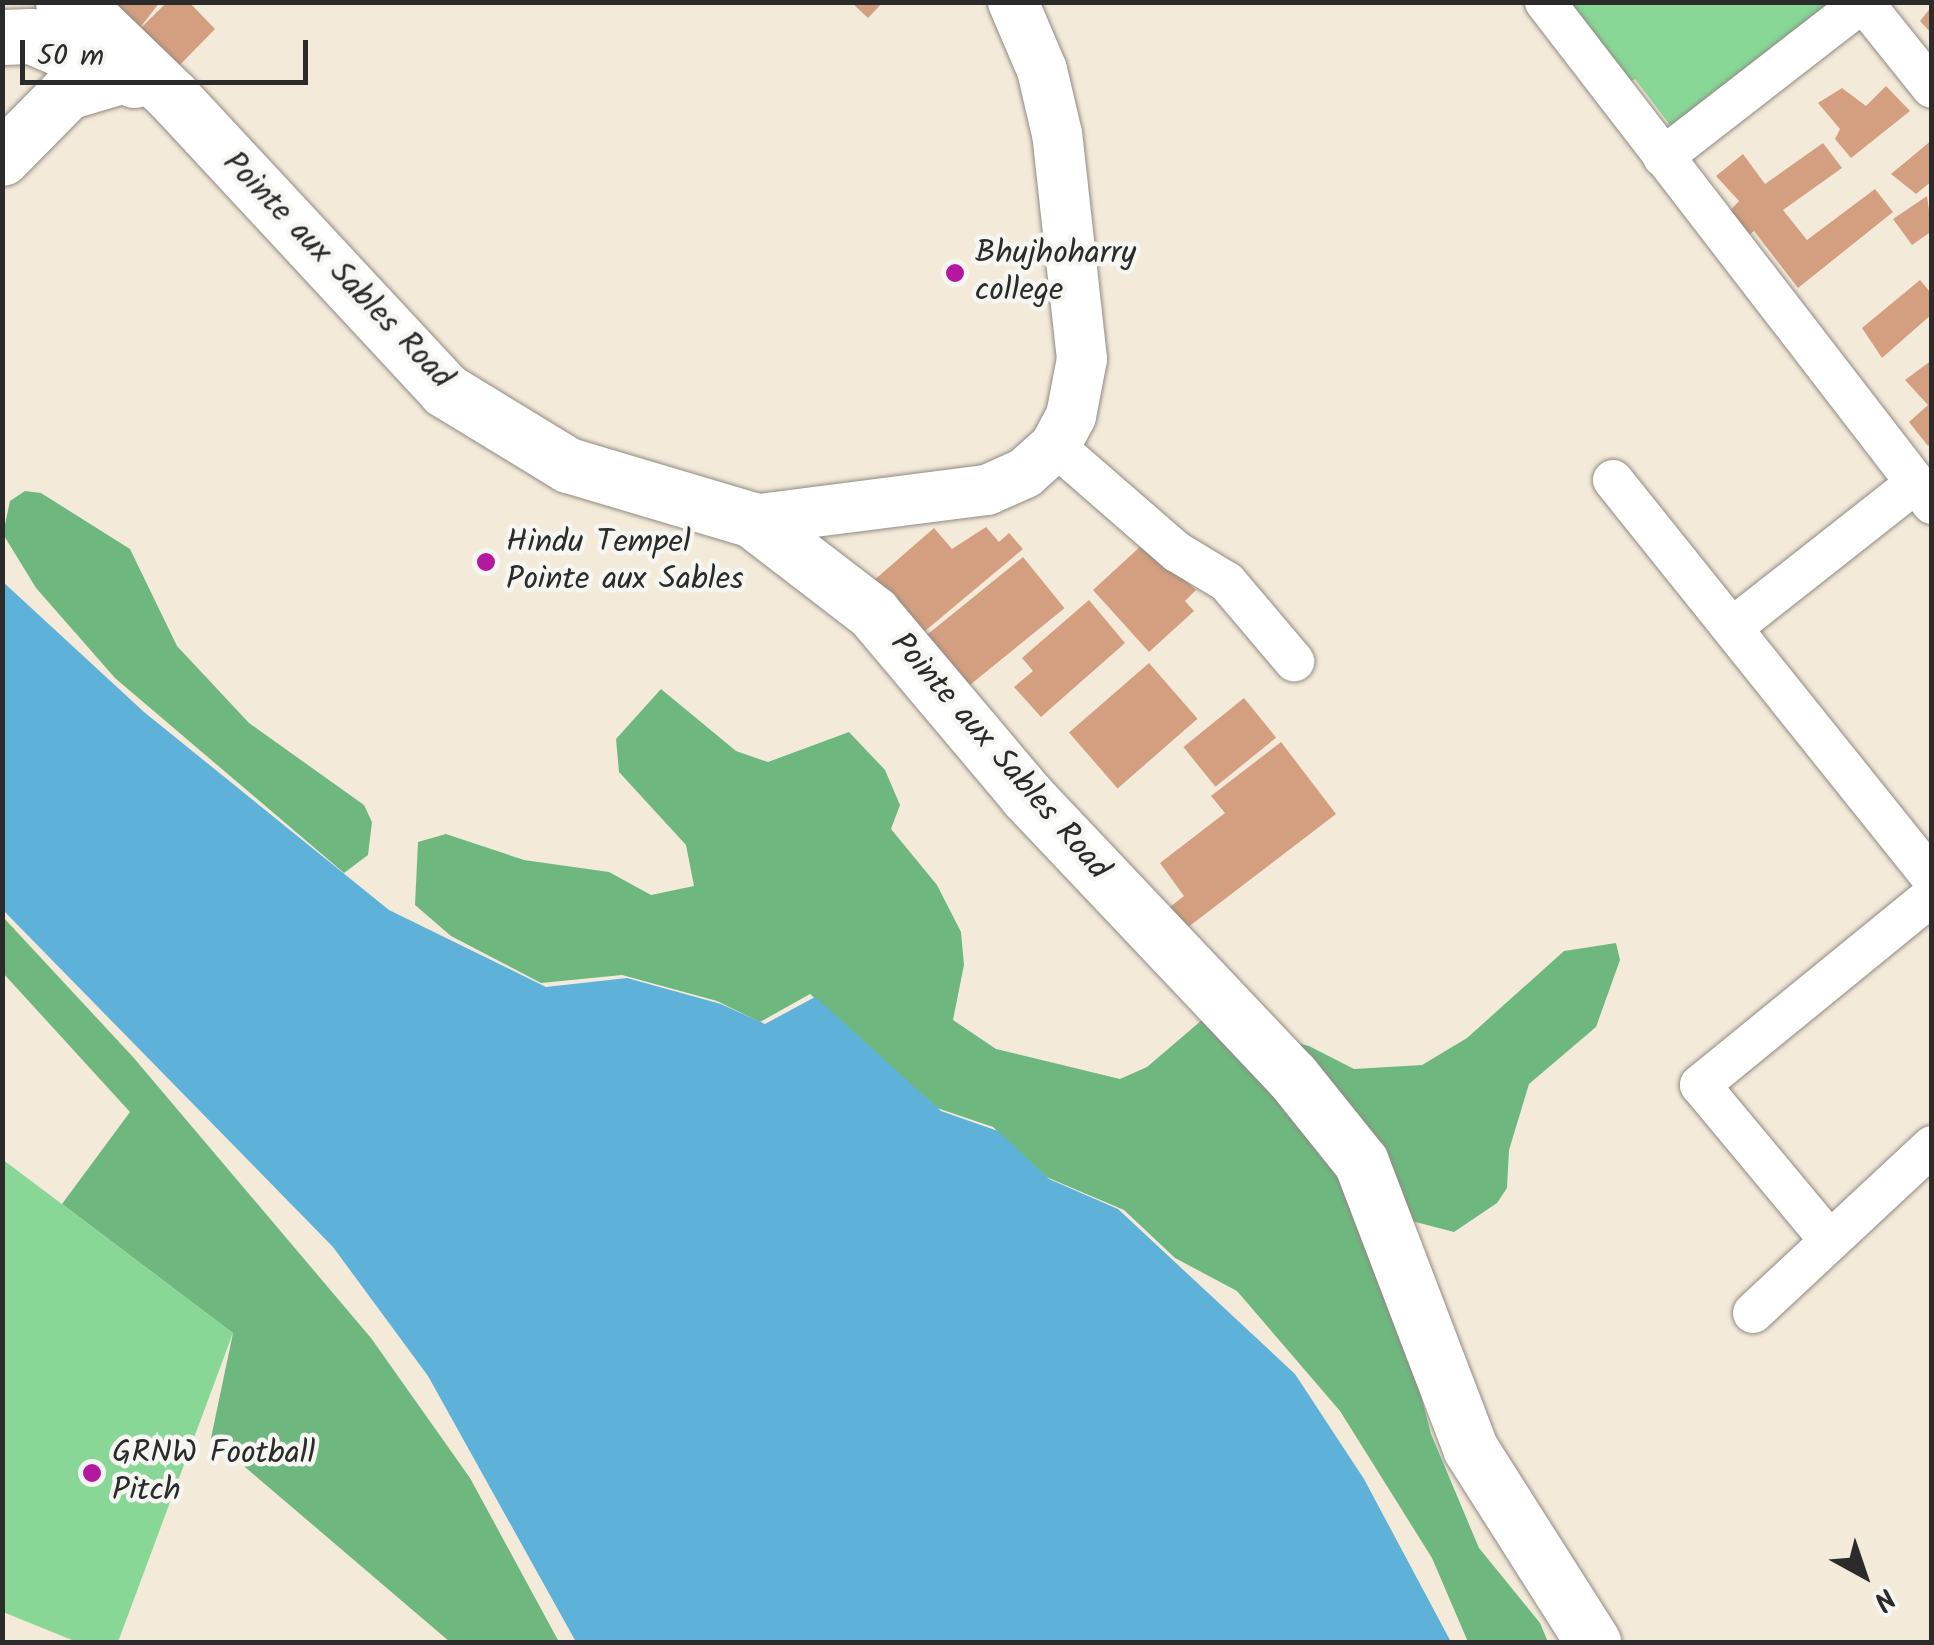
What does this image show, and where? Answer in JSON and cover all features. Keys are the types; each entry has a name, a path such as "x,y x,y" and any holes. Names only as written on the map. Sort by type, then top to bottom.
{"main road":[{"name":"Pointe aux Sables Road","path":"74,5 173,96 445,390 568,465 752,520 873,612 1026,795 1292,1076 1361,1162 1470,1448 1593,1642"},
{"path":"2,37 32,36 173,96"},
{"path":"2,158 67,92 124,76"}],"street":[{"path":"752,520 987,490 1025,473 1055,446 1072,416 1082,359 1057,134 1042,70 1014,2"},
{"path":"1545,2 1923,494 1733,626"},
{"path":"1663,157 1863,2 1932,88"},
{"path":"1055,446 1177,552 1228,582 1294,661"},
{"path":"1613,480 1932,878"},
{"path":"1830,1241 1700,1085 1932,896"},
{"path":"1753,1312 1932,1146"}],"green space":[{"path":"1831,2 1680,138 1635,79 1621,87 1558,3"},
{"path":"25,491 41,493 130,549 177,646 249,723 364,805 372,822 368,855 344,873 115,678 36,588 3,534 10,501"},
{"path":"661,689 736,751 768,762 849,732 885,770 900,805 891,829 937,885 961,932 964,965 953,1020 996,1049 1120,1079 1147,1067 1202,1020 1309,1046 1354,1069 1422,1065 1467,1038 1564,951 1616,943 1620,960 1596,1027 1529,1084 1509,1150 1507,1188 1497,1203 1454,1232 1389,1215 1363,1242 1407,1341 1431,1434 1479,1548 1540,1623 1548,1642 1468,1642 1432,1558 1340,1411 1237,1291 1175,1258 1124,1210 1044,1176 993,1127 937,1108 810,994 760,1022 717,1001 622,975 541,983 451,936 415,905 418,842 446,834 524,860 609,872 651,895 694,886 686,845 619,772 616,739"},
{"path":"3,917 133,1057 371,1338 470,1478 559,1642 450,1642 211,1438 233,1333 62,1204 130,1112 3,973"},
{"name":"GRNW Football Pitch","path":"2,1159 233,1333 118,1642 77,1642 3,1612"}],"water":[{"path":"2,581 144,712 389,910 546,987 627,978 721,1004 765,1024 815,997 941,1111 998,1131 1049,1179 1118,1209 1295,1374 1364,1479 1451,1642 576,1642 428,1376 333,1247 3,910"}],"building":[{"path":"103,2 160,2 136,33 167,2 189,2 215,29 174,71"},
{"path":"851,2 883,2 868,18"},
{"path":"1932,6 1932,34 1920,21"},
{"path":"1886,86 1910,111 1851,158 1835,139 1840,129 1818,103 1842,88 1866,106"},
{"path":"1932,140 1932,181 1916,194 1891,174"},
{"path":"1823,143 1842,168 1783,210 1807,240 1875,189 1893,212 1798,288 1754,231 1741,241 1721,220 1739,201 1716,176 1743,154 1765,184"},
{"path":"1927,196 1932,231 1912,245 1893,219"},
{"path":"1920,280 1932,294 1932,314 1882,358 1862,328"},
{"path":"1932,360 1932,443 1928,446 1909,422 1928,405 1905,380"},
{"path":"986,527 999,542 1009,533 1023,549 919,636 872,582 934,528 952,549"},
{"path":"1143,544 1196,590 1185,601 1194,611 1149,652 1093,590"},
{"path":"1023,557 1065,608 964,689 923,638"},
{"path":"1089,600 1125,643 1041,717 1014,687 1033,671 1022,658"},
{"path":"1149,663 1198,719 1118,788 1069,733"},
{"path":"1244,698 1276,738 1215,787 1183,747"},
{"path":"1281,742 1336,814 1183,931 1166,910 1184,896 1160,863 1225,813 1211,796"}],"place":[{"name":"Bhujhoharry college","path":"955,273"},
{"name":"Hindu Tempel Pointe aux Sables","path":"486,562"},
{"name":"GRNW Football Pitch","path":"92,1473"}]}
